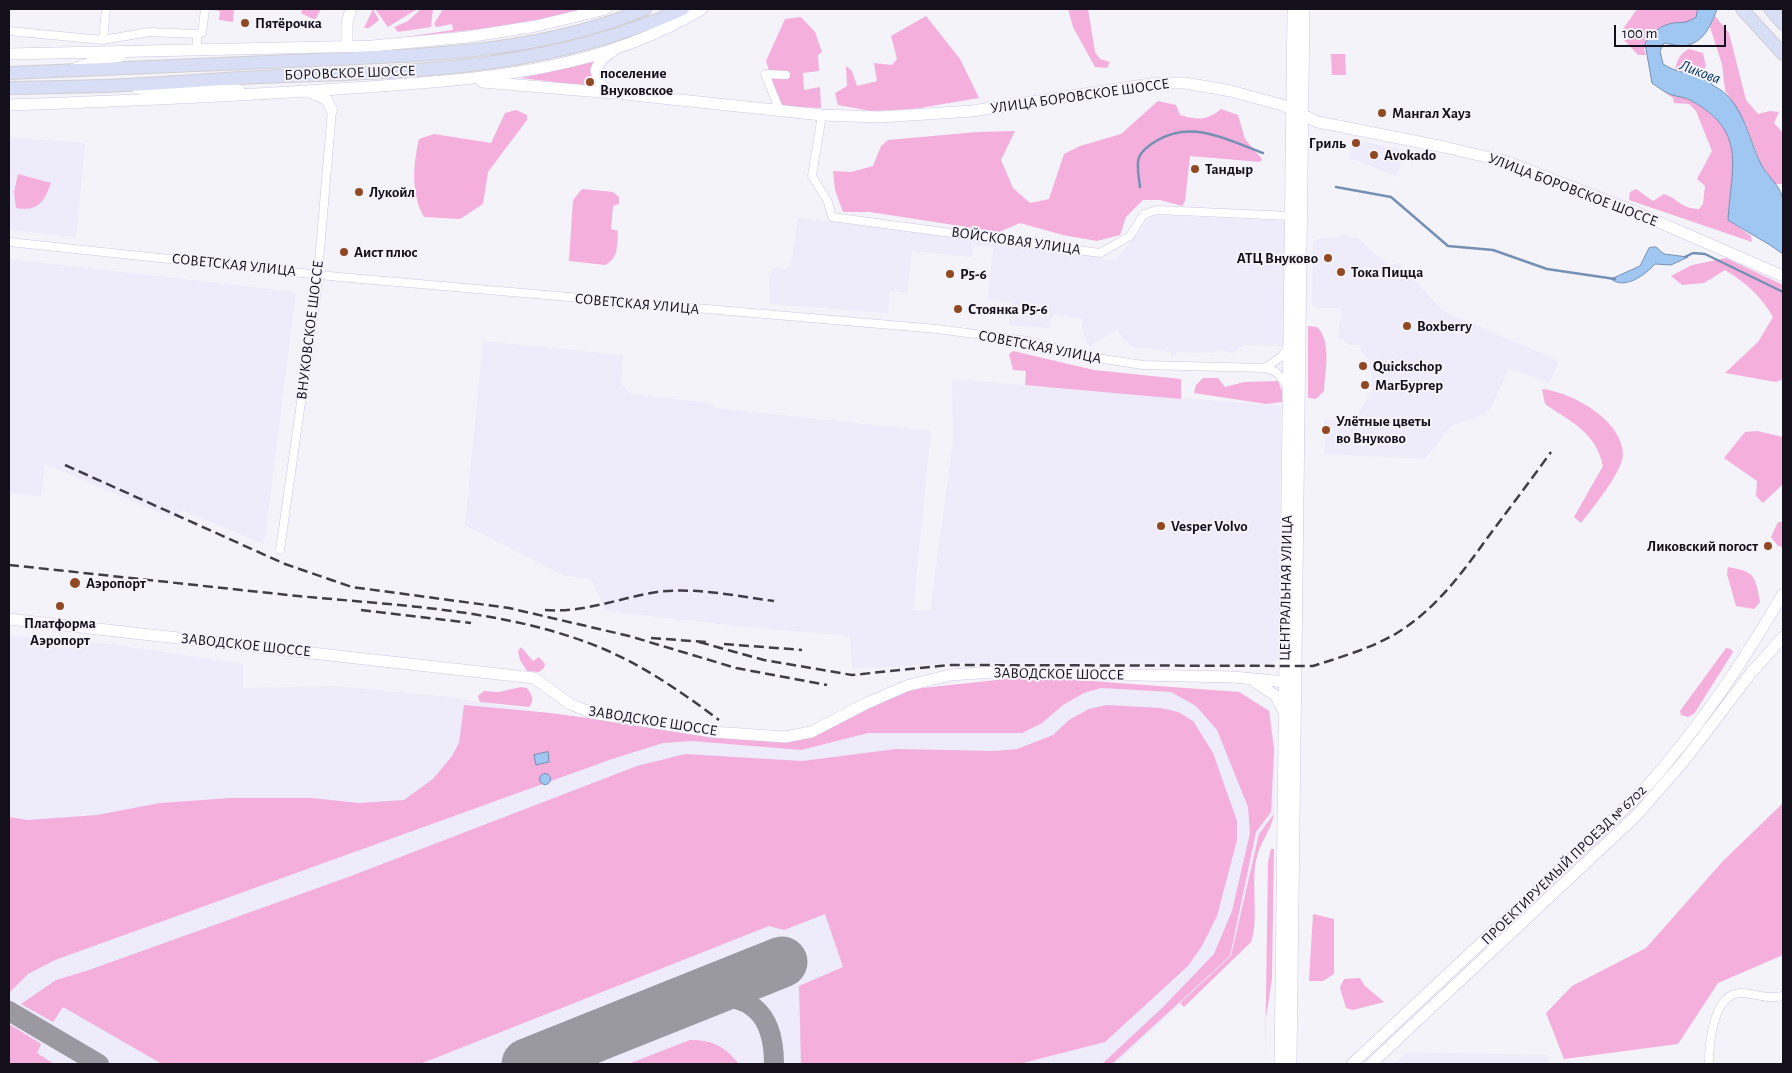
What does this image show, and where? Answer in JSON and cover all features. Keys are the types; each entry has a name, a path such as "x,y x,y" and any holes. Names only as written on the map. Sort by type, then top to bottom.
{"main road":[{"name":"БОРОВСКОЕ ШОССЕ","path":"9,73 368,58 485,48 531,42 595,26 645,9"},
{"name":"БОРОВСКОЕ ШОССЕ","path":"9,88 124,85 416,71 487,64 550,53 597,41 644,26 683,9"},
{"path":"1742,9 1783,54"},
{"path":"1770,9 1781,21"}],"street":[{"path":"103,40 106,9"},
{"path":"9,31 103,40 149,32 197,34 202,33 205,9"},
{"path":"347,46 347,23 351,9"},
{"path":"9,54 150,51 196,48 347,46 467,37 536,26 606,9"},
{"path":"9,105 273,93 466,81 542,68 614,49 668,28 702,9"},
{"name":"ЦЕНТРАЛЬНАЯ УЛИЦА","path":"1280,1064 1294,9"},
{"name":"ЦЕНТРАЛЬНАЯ УЛИЦА","path":"1291,1064 1304,9"},
{"path":"196,48 197,34"},
{"path":"614,49 598,65 598,78 606,89 624,94"},
{"path":"70,70 97,60 150,51"},
{"path":"780,111 765,74 786,75"},
{"name":"УЛИЦА БОРОВСКОЕ ШОССЕ","path":"466,81 624,94 822,115 887,117 942,114 1167,82 1232,91 1276,103 1303,117 1318,122 1442,146 1508,162 1748,259"},
{"path":"124,85 150,90 214,88 273,93"},
{"path":"332,110 338,95 351,88"},
{"path":"304,91 326,99 332,110"},
{"name":"ВНУКОВСКОЕ ШОССЕ","path":"280,550 319,274 332,110"},
{"name":"ВОЙСКОВАЯ УЛИЦА","path":"822,115 812,176 828,202 832,217 1100,252 1130,236 1144,214 1157,210 1291,216"},
{"name":"СОВЕТСКАЯ УЛИЦА","path":"9,242 651,306 937,329 1028,341 1090,357 1143,365 1265,368"},
{"path":"1748,259 1783,270"},
{"path":"1748,259 1783,276"},
{"path":"1265,368 1282,356 1290,345"},
{"path":"1265,368 1276,372 1283,378 1289,389"},
{"name":"ПРОЕКТИРУЕМЫЙ ПРОЕЗД № 6702","path":"1352,1064 1640,794 1683,746 1718,699 1783,594"},
{"name":"ЗАВОДСКОЕ ШОССЕ","path":"9,619 534,678 570,704 592,714 713,732 786,737 811,732 864,704 906,686 950,675 993,672 1247,679 1285,682"},
{"name":"ПРОЕКТИРУЕМЫЙ ПРОЕЗД № 6702","path":"1371,1064 1637,815 1684,761 1751,674 1783,637"},
{"path":"1247,679 1273,693 1285,714"},
{"path":"1285,682 1295,689"},
{"path":"1709,1064 1709,1049 1718,1009 1725,999 1742,993 1760,997 1783,996"}],"shaded area":[{"path":"234,9 233,22 219,20 220,11 214,10"},
{"path":"303,9 321,9 315,20 301,13"},
{"path":"373,9 379,20 369,28 364,28"},
{"path":"375,9 417,9 388,27"},
{"path":"421,9 433,9 431,27 398,32 394,27 408,21"},
{"path":"443,9 590,9 506,26 392,39 453,30 452,24 436,27 434,24"},
{"path":"1068,9 1088,9 1095,52 1100,59 1110,62 1107,68 1095,67 1073,27"},
{"path":"1637,9 1698,9 1696,17 1688,23 1668,24 1644,49 1646,55 1638,55 1624,40 1621,32"},
{"path":"926,16 960,59 979,98 914,109 871,111 838,105 835,93 847,86 846,66 852,71 857,86 877,81 874,63 892,65 897,59 891,36"},
{"path":"1715,16 1729,33 1746,100 1758,114 1770,111 1779,112 1774,123 1783,133 1783,184 1775,184 1761,164 1746,125 1725,90 1722,64 1710,27"},
{"path":"801,17 815,32 822,52 818,55 819,71 803,73 804,90 820,87 821,108 780,106 766,61 785,19"},
{"path":"1689,49 1703,53 1706,66 1701,75 1675,71 1679,58"},
{"path":"1331,54 1345,54 1346,75 1332,75"},
{"path":"593,62 591,74 595,87 521,78"},
{"path":"1652,83 1669,94 1690,100 1708,112 1721,124 1732,152 1733,167 1728,220 1751,236 1752,242 1629,200 1630,192 1636,189 1653,201 1664,194 1687,207 1699,209 1703,204 1705,186 1697,179 1712,151 1696,111 1689,104 1674,103 1673,98"},
{"path":"1158,101 1176,105 1180,115 1192,118 1211,116 1221,109 1238,115 1245,139 1262,159 1260,162 1190,156 1185,201 1182,206 1160,200 1143,200 1126,217 1120,235 1097,241 1063,235 1020,223 999,232 870,212 843,212 835,190 833,171 851,172 873,166 881,146 888,140 977,132 1015,131 1001,160 1013,188 1030,203 1049,199 1064,154 1080,146 1121,134"},
{"path":"516,110 527,115 527,120 488,172 483,204 460,219 424,217 417,199 414,179 419,139 434,134 491,143 505,113"},
{"path":"9,137 85,143 76,237 9,230"},
{"path":"1361,141 1404,150 1397,177 1349,159 1351,144 1360,145"},
{"path":"18,174 51,183 43,200 35,207 16,208 14,192"},
{"path":"582,189 613,192 619,197 619,204 613,206 611,229 618,231 616,251 613,259 605,265 569,261 573,200"},
{"path":"1153,215 1286,221 1283,346 1243,345 1233,353 1218,350 1214,353 1176,352 1176,356 1171,356 1171,352 1165,352 1165,350 1134,348 1123,339 1117,329 1089,347 1082,328 1083,319 1054,314 1049,328 1009,325 1012,302 988,300 993,247 974,245 972,257 912,251 907,293 890,291 888,313 770,304 769,277 774,268 786,269 791,265 798,218 1017,243 1088,253 1106,260 1116,259"},
{"path":"1344,236 1358,238 1387,265 1399,263 1443,311 1559,361 1549,383 1509,368 1491,408 1483,415 1452,425 1425,459 1325,454 1324,420 1355,419 1373,389 1369,361 1361,351 1360,345 1348,345 1344,340 1338,339 1341,308 1318,308 1312,305 1313,244 1315,239"},
{"path":"1726,258 1783,285 1783,379 1776,382 1725,373 1758,342 1773,317 1752,290 1725,270 1704,283 1682,285 1671,276 1692,265"},
{"path":"9,259 296,292 264,544 182,510 175,519 45,464 41,496 9,493"},
{"path":"1308,326 1317,327 1322,333 1326,348 1324,391 1316,399 1308,398"},
{"path":"483,341 623,355 621,383 630,394 710,403 716,408 931,431 913,610 930,611 953,443 952,379 1281,406 1279,661 1274,661 1273,664 954,663 855,669 852,667 850,636 745,627 606,611 591,579 565,576 465,525"},
{"path":"1013,351 1094,370 1181,379 1181,399 1025,385 1026,371 1013,370 1009,354"},
{"path":"1203,378 1218,378 1225,387 1244,382 1278,381 1282,391 1282,402 1266,404 1194,393 1196,385"},
{"path":"1542,389 1567,396 1593,410 1614,430 1621,442 1623,455 1618,471 1581,523 1574,517 1603,466 1600,454 1581,429 1545,404"},
{"path":"1757,431 1783,437 1783,484 1763,503 1756,496 1757,481 1724,458 1745,432"},
{"path":"1778,522 1783,522 1783,547 1778,546 1771,537"},
{"path":"1728,567 1749,573 1755,580 1760,602 1754,609 1736,606 1727,574"},
{"path":"9,635 56,639 57,641 72,640 110,644 243,664 243,688 337,686 449,697 733,742 1049,684 1240,691 1270,710 1275,749 1274,814 1259,834 1231,956 1116,1064 9,1064"},
{"path":"521,647 533,661 539,657 545,664 544,668 539,672 527,671 520,660 518,651"},
{"path":"1726,648 1731,649 1733,652 1694,714 1688,717 1681,715 1680,711"},
{"path":"1015,678 1052,678 1239,692 1269,711 1274,749 1271,812 1256,832 1230,956 1112,1064 1102,1064 1163,1007 1214,954 1232,911 1250,833 1248,807 1217,730 1196,706 1171,692 1101,688 1084,693 1063,705 1042,723 1022,733 868,733 801,750 692,741 663,743 612,759 55,960 28,974 9,993 9,817 28,820 97,815 160,803 231,798 311,798 359,803 404,800 433,779 452,756 459,743 464,705 550,713 710,734 792,740 913,689"},
{"path":"521,687 527,688 531,695 532,702 529,707 480,702 478,696 484,691 499,692"},
{"path":"1106,705 1161,708 1178,712 1193,721 1213,753 1237,821 1237,840 1217,916 1202,946 1188,966 1105,1042 1019,1064 801,1064 799,986 843,967 825,914 784,930 769,926 420,1064 162,1064 63,1007 53,1022 21,1004 56,980 89,970 351,876 637,766 685,754 802,761 896,749 994,751 1017,749 1053,735 1069,720 1089,709"},
{"path":"1783,803 1783,955 1718,983 1678,1044 1564,1059 1546,1013 1572,986 1646,948 1723,861"},
{"path":"1274,814 1256,861 1254,880 1255,913 1251,942 1184,1007 1180,1003 1231,956 1259,834"},
{"path":"1271,849 1274,849 1272,978 1266,1018 1265,1064 1268,862"},
{"path":"1313,914 1334,919 1334,974 1323,981 1309,981"},
{"path":"1360,978 1365,986 1384,1002 1353,1010 1346,1008 1340,988 1344,979"},
{"path":"9,1024 41,1044 37,1053 54,1064 9,1064"},
{"path":"690,1040 705,1041 718,1045 739,1064 628,1064"},
{"path":"1408,1052 1548,1055 1548,1064 1394,1064"}],"water":[{"path":"1698,9 1717,9 1706,32 1697,41 1684,46 1664,43 1660,51 1663,64 1686,73 1712,74 1712,85 1731,99 1743,119 1761,164 1782,195 1784,213 1783,254 1728,220 1733,167 1732,152 1721,124 1708,112 1690,100 1669,94 1652,83 1645,43 1654,32 1663,26 1692,20 1696,17"},
{"path":"1656,247 1664,254 1688,257 1671,265 1655,264 1646,273 1628,282 1616,282 1611,279 1640,266 1649,248"},
{"path":"548,752 549,762 536,765 534,755"},
{"path":"545,773 551,779 545,785 539,779"}],"waterway":[{"path":"1140,187 1138,165 1140,155 1156,141 1170,135 1183,132 1210,134 1263,153"},
{"path":"1336,187 1391,197 1448,246 1493,250 1547,269 1615,279"},
{"path":"1685,257 1693,253 1705,254 1783,292"}],"taxiway":[{"path":"695,998 730,998 754,1008 763,1018 769,1030 773,1045 774,1064"},
{"path":"9,1011 99,1064"}],"runway":[{"path":"527,1064 782,962"}],"railway":[{"path":"699,642 764,660 852,675 949,665 1313,666 1377,643 1397,633 1424,613 1458,577 1551,452"},
{"path":"65,465 285,564 352,587 509,608 629,636 736,668 827,685"},
{"path":"9,565 455,611 532,626 569,636 621,657 664,682 719,720"},
{"path":"545,610 588,607 657,592 671,591 716,593 774,601"},
{"path":"361,610 471,623"},
{"path":"651,638 706,642"},
{"path":"724,644 802,650"}],"place":[{"name":"Пятёрочка","path":"245,23"},
{"name":"поселение Внуковское","path":"590,82"},
{"name":"Мангал Хауз","path":"1382,113"},
{"name":"Гриль","path":"1356,143"},
{"name":"Avokado","path":"1374,155"},
{"name":"Тандыр","path":"1195,169"},
{"name":"Лукойл","path":"359,192"},
{"name":"Аист плюс","path":"344,252"},
{"name":"АТЦ Внуково","path":"1328,258"},
{"name":"Тока Пицца","path":"1341,272"},
{"name":"Р5-6","path":"950,274"},
{"name":"Стоянка Р5-6","path":"958,309"},
{"name":"Boxberry","path":"1407,326"},
{"name":"Quickschop","path":"1363,366"},
{"name":"МагБургер","path":"1365,385"},
{"name":"Улётные цветы во Внуково","path":"1326,430"},
{"name":"Vesper Volvo","path":"1161,526"},
{"name":"Ликовский погост","path":"1768,546"},
{"name":"Аэропорт","path":"75,583"},
{"name":"Платформа Аэропорт","path":"60,606"}],"water label":[{"name":"Ликова","path":"1700,72"}]}
